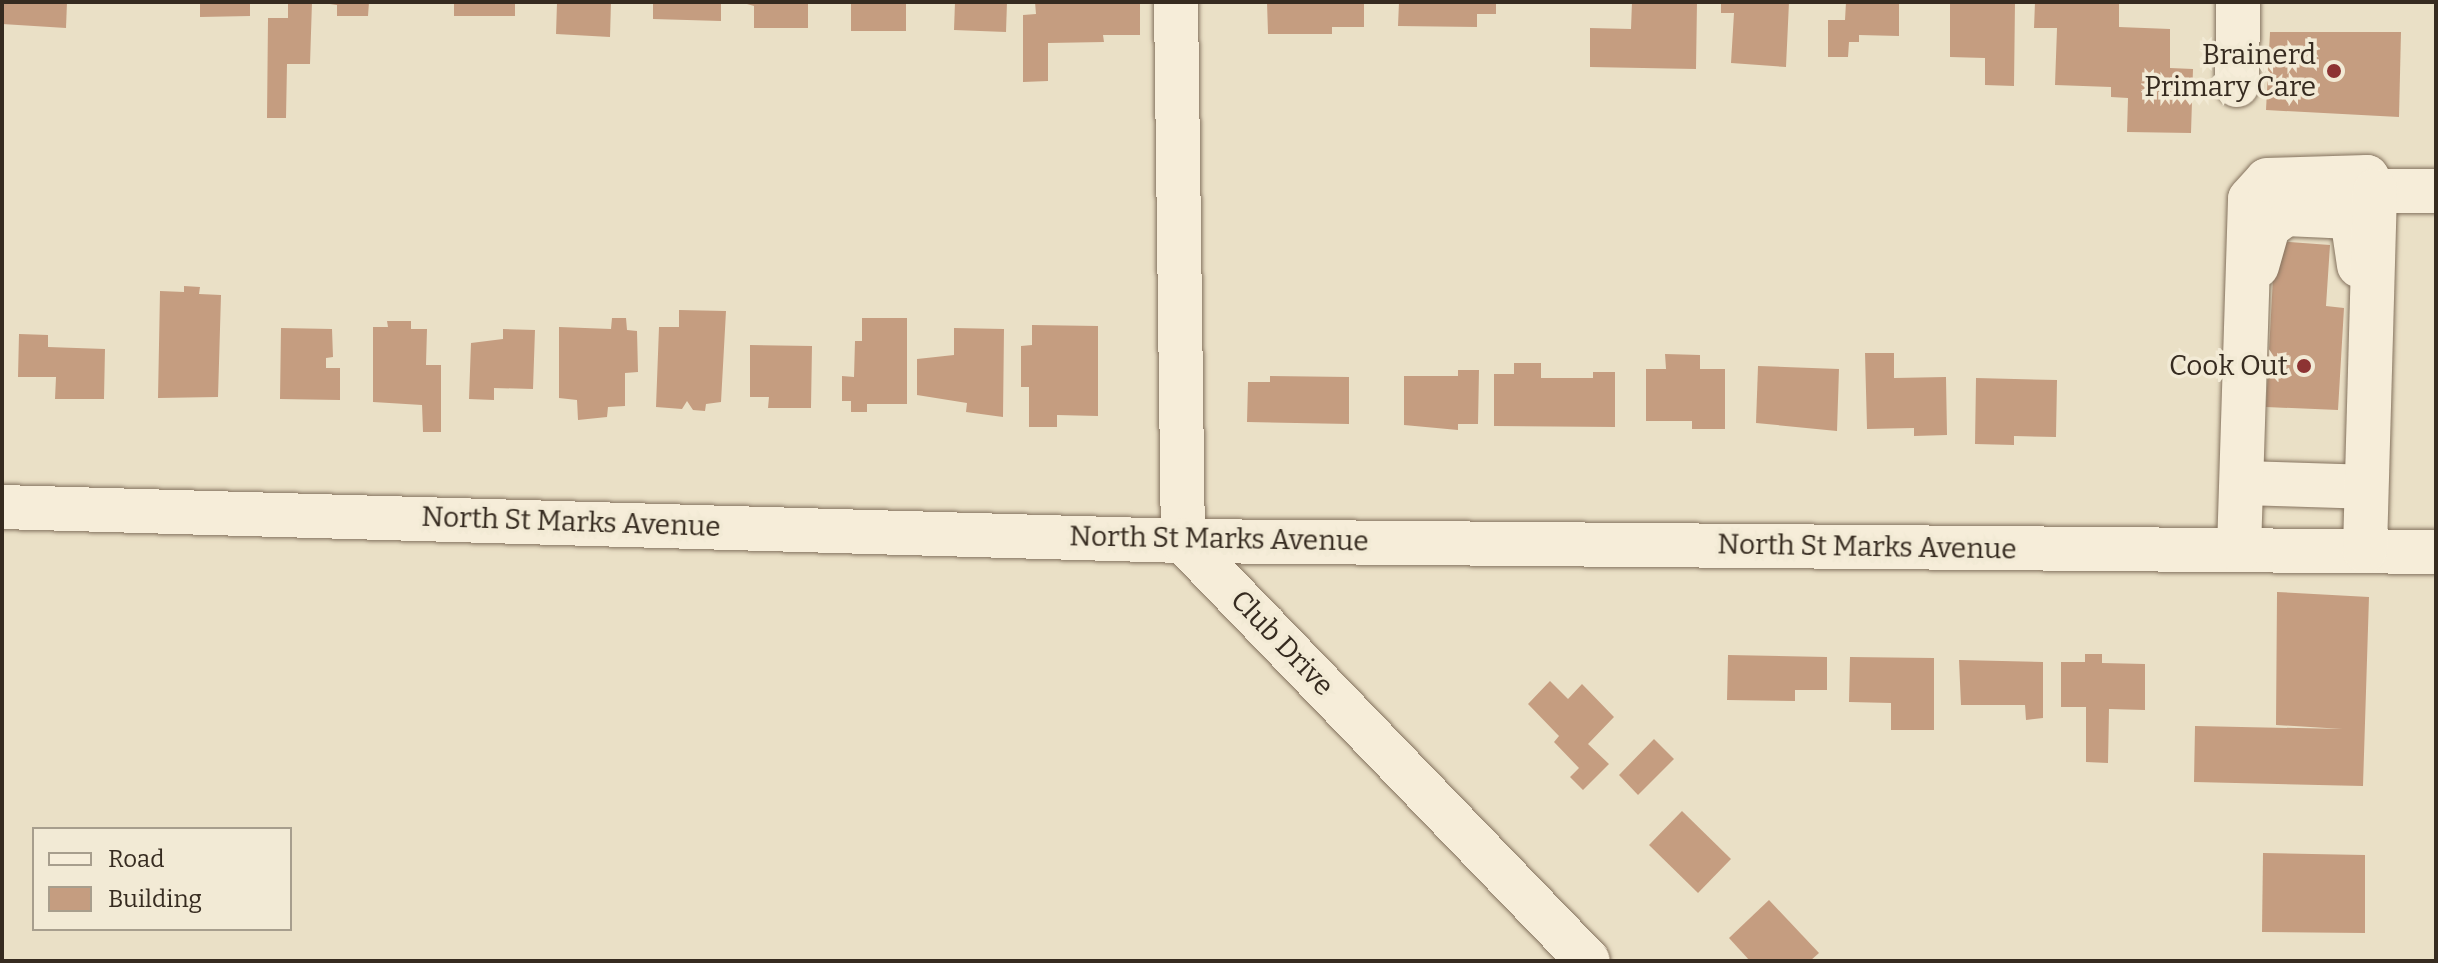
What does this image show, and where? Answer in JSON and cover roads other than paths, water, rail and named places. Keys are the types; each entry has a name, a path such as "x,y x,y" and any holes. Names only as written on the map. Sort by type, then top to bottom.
{"street":[{"path":"1176,2 1183,541"},
{"path":"2237,85 2238,2"},
{"path":"2239,550 2250,199 2256,186 2277,179 2367,177 2375,191 2365,551"},
{"path":"2375,191 2436,191"},
{"path":"2248,295 2268,227 2286,214 2352,217 2357,260 2371,284"},
{"path":"2242,483 2366,487"},
{"name":"North St Marks Avenue","path":"2,507 1183,541 2436,552"},
{"name":"Club Drive","path":"1183,541 1588,961"}],"place":[{"name":"Brainerd Primary Care","path":"2334,71"},
{"name":"Cook Out","path":"2304,366"}]}
